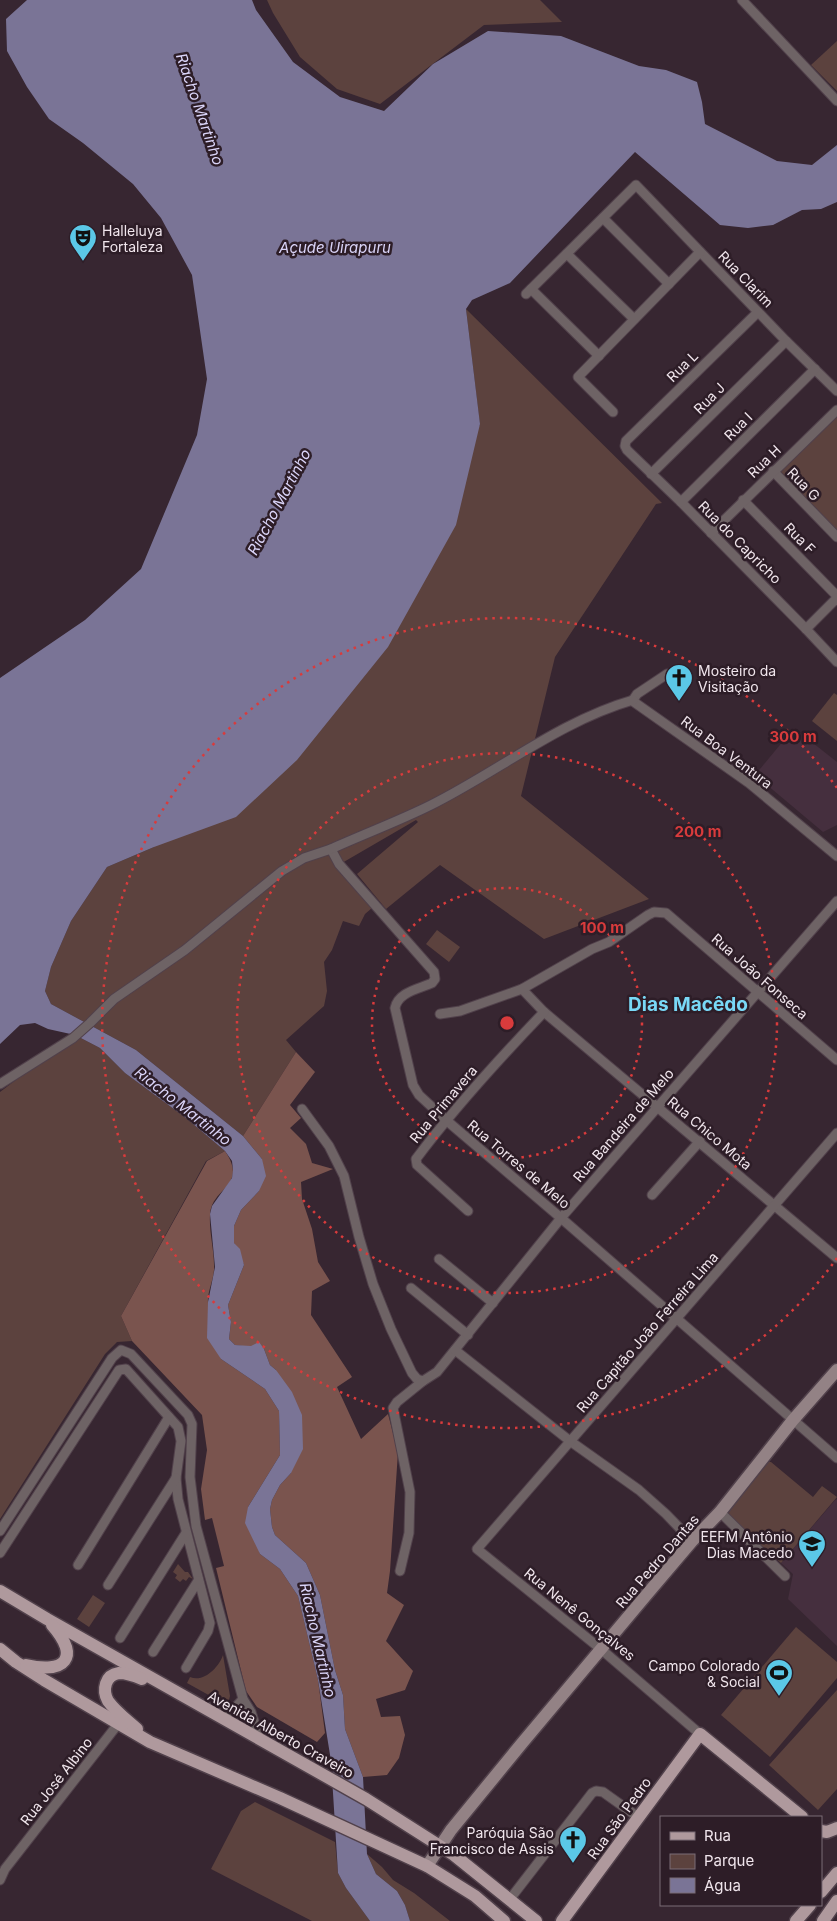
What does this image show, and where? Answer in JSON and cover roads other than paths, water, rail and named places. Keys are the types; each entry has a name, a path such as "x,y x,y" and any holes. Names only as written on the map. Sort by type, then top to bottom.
{"main road":[{"name":"Rua Pedro Dantas","path":"426,1866 523,1742 692,1541 720,1512 793,1420 837,1370"},
{"name":"Avenida Alberto Craveiro","path":"0,1591 366,1799 440,1846 536,1921"},
{"path":"16,1662 50,1668 59,1666 64,1660 67,1652 65,1642 47,1619"},
{"path":"0,1650 16,1662 150,1742 280,1798 426,1866 475,1896 504,1921"},
{"path":"150,1742 110,1702 105,1693 106,1683 112,1675 124,1673 173,1690"},
{"name":"Rua Nenê Gonçalves","path":"700,1734 801,1816"},
{"name":"Rua São Pedro","path":"562,1921 700,1734"},
{"path":"822,1831 826,1832 837,1828"},
{"path":"822,1891 837,1873"},
{"path":"823,1921 837,1901"},
{"path":"796,1921 809,1906"}],"street":[{"path":"744,1 837,101"},
{"name":"Rua Clarim","path":"602,218 636,185 786,341 837,391"},
{"path":"599,356 528,292 602,218 668,284"},
{"path":"612,412 578,377 700,252"},
{"path":"567,254 634,319"},
{"name":"Rua L","path":"626,441 758,312"},
{"name":"Rua J","path":"651,474 786,341"},
{"name":"Rua I","path":"681,502 815,369"},
{"name":"Rua H","path":"711,533 837,410"},
{"name":"Rua do Capricho","path":"626,441 624,446 627,450 681,502 836,660"},
{"name":"Rua G","path":"773,471 837,537"},
{"name":"Rua F","path":"743,500 837,597"},
{"path":"806,629 837,597"},
{"path":"0,1084 72,1038 114,999 186,950 282,871 304,858 330,849 432,805 584,719 609,707 633,700 637,694 667,674"},
{"name":"Rua Boa Ventura","path":"633,700 749,784 837,856"},
{"name":"Rua Torres de Melo","path":"330,849 339,864 434,972 435,979 432,983 401,997 395,1008 413,1085 419,1095 837,1458"},
{"name":"Rua Bandeira de Melo","path":"400,1571 409,1533 410,1492 393,1408 397,1402 437,1372 561,1218 837,901"},
{"name":"Rua João Fonseca","path":"522,989 592,949 610,942 648,915 654,912 666,913 837,1060"},
{"path":"440,1014 460,1011 522,989"},
{"name":"Rua Chico Mota","path":"522,989 544,1012 700,1141 837,1258"},
{"name":"Rua Primavera","path":"468,1211 415,1162 416,1159 446,1120 492,1067 544,1012"},
{"path":"302,1110 329,1146 340,1166 373,1284 391,1329 412,1373 417,1379 423,1381"},
{"name":"Rua Capitão João Ferreira Lima","path":"477,1549 837,1133"},
{"path":"652,1195 700,1141"},
{"path":"439,1259 493,1303"},
{"path":"411,1288 468,1335"},
{"path":"0,1531 112,1358 121,1350 131,1354 188,1415 192,1424 190,1477 196,1526 242,1699 251,1712 260,1740"},
{"path":"455,1350 570,1441 639,1490 692,1541"},
{"path":"0,1553 119,1370 126,1369 178,1427 181,1436 176,1478 178,1499 210,1622 210,1628 186,1668"},
{"path":"78,1564 169,1417"},
{"path":"108,1585 176,1478"},
{"path":"720,1512 786,1576"},
{"path":"120,1638 186,1533"},
{"name":"Rua Nenê Gonçalves","path":"477,1549 602,1650 700,1734"},
{"path":"193,1561 205,1557"},
{"path":"153,1652 198,1581"},
{"path":"220,1717 233,1710 242,1699"},
{"name":"Rua José Albino","path":"0,1880 2,1867 118,1724"},
{"path":"510,1900 592,1793 596,1791 603,1792 638,1818"}],"water":[{"name":"Açude Uirapuru","path":"27,0 252,0 256,10 293,62 340,97 384,111 433,64 488,31 561,36 639,66 666,70 697,82 705,124 777,161 812,165 837,145 837,202 821,209 802,210 773,225 748,228 720,225 635,152 510,283 472,300 466,309 480,424 456,525 388,647 297,760 236,817 154,847 107,867 71,921 51,967 45,991 51,1004 136,1050 243,1136 262,1159 266,1176 259,1191 241,1210 234,1226 234,1243 240,1249 244,1265 228,1305 231,1322 229,1339 235,1345 251,1346 259,1342 270,1365 292,1392 302,1415 303,1449 291,1473 280,1485 272,1500 270,1509 272,1527 275,1535 306,1563 320,1595 335,1670 343,1695 345,1729 363,1777 367,1854 376,1874 397,1891 405,1905 410,1921 370,1921 346,1888 338,1873 331,1761 318,1680 298,1596 280,1569 260,1554 245,1523 248,1507 280,1455 279,1411 265,1389 221,1359 207,1338 208,1302 215,1267 210,1214 212,1206 232,1178 232,1161 225,1151 186,1118 125,1073 100,1048 75,1035 48,1029 35,1023 20,1025 0,1044 0,678 85,620 141,569 197,435 207,379 192,275 161,218 133,184 83,143 49,119 27,87 7,51 6,19"}],"place":[{"name":"Halleluya Fortaleza","path":"83,262"},
{"name":"Mosteiro da Visitação","path":"679,702"},
{"name":"EEFM Antônio Dias Macedo","path":"812,1568"},
{"name":"Campo Colorado & Social","path":"779,1697"},
{"name":"Paróquia São Francisco de Assis","path":"573,1864"}],"district":[{"name":"Dias Macêdo","path":"688,1004"}],"water label":[{"name":"Riacho Martinho","path":"200,109"},
{"name":"Riacho Martinho","path":"279,502"},
{"name":"Riacho Martinho","path":"183,1106"},
{"name":"Riacho Martinho","path":"318,1640"}]}
